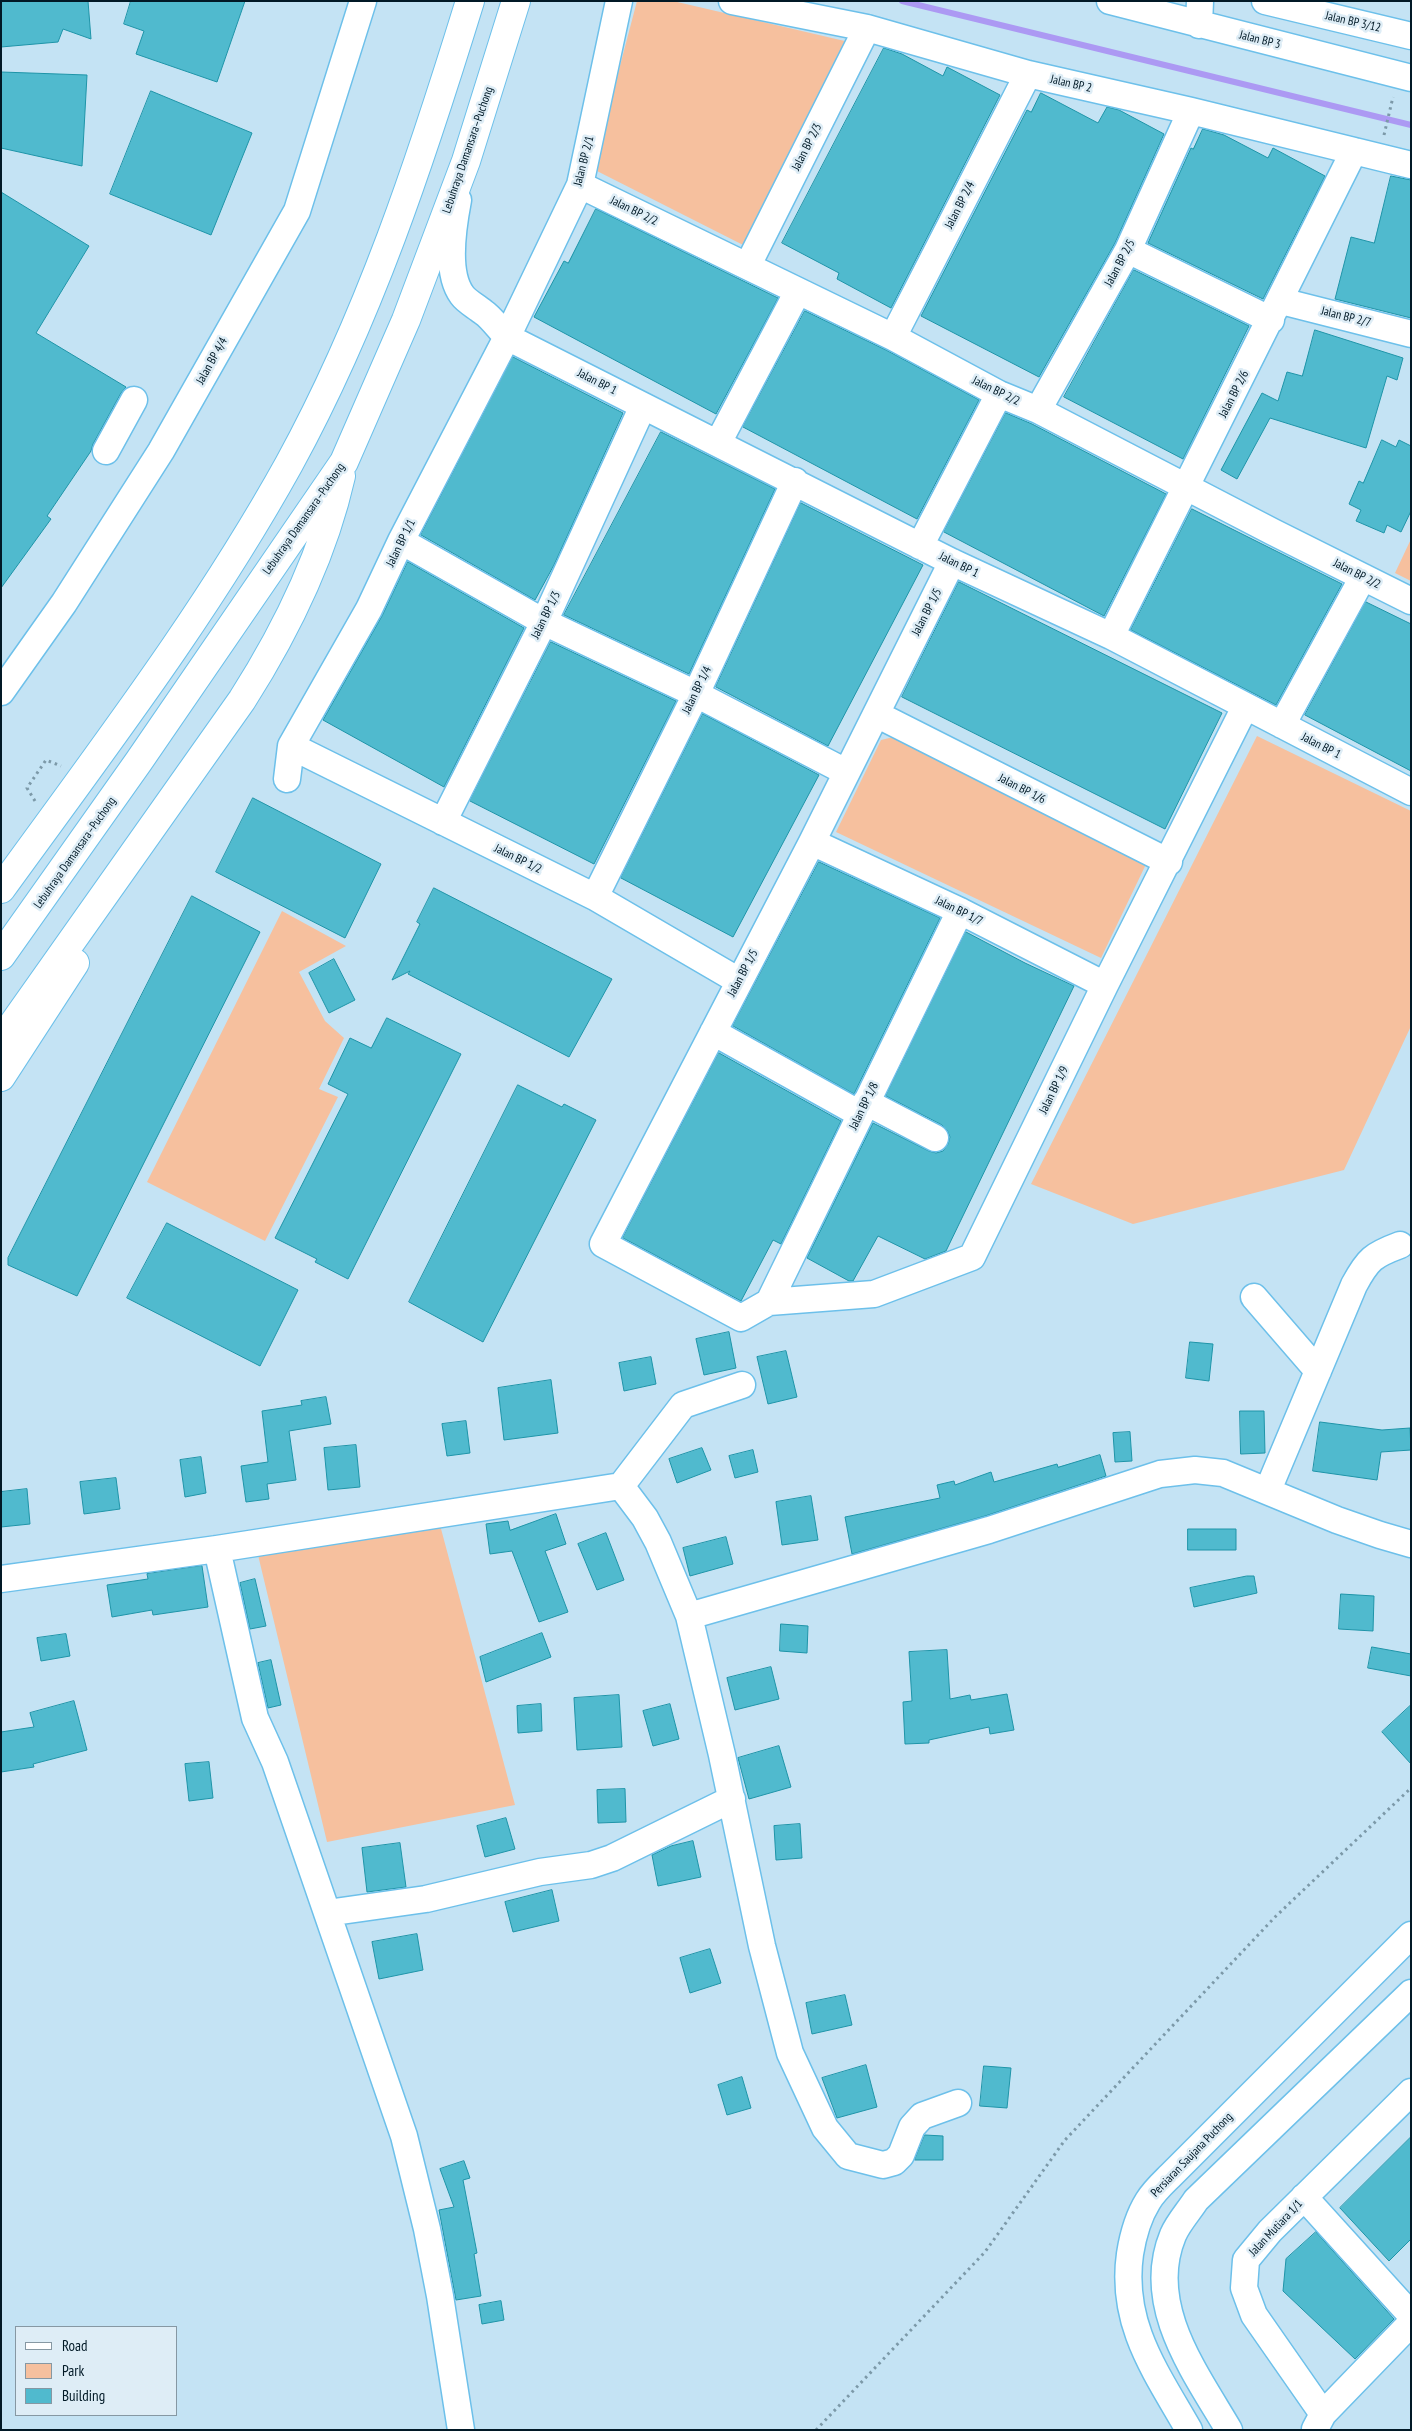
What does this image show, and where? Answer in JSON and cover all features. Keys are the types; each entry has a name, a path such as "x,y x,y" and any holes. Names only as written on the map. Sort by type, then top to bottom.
{"highway":[{"path":"1,889 147,687 218,580 288,464 335,373 383,264 442,94 470,1"},
{"name":"Lebuhraya Damansara–Puchong","path":"1,956 139,761 344,462 406,320 466,161 516,1"},
{"path":"1,1041 242,700 274,650 324,540 333,512 344,462"},
{"path":"1,1078 54,998 182,784"}],"street":[{"name":"Jalan BP 4/4","path":"1,692 64,603 161,451 297,211 362,1"},
{"name":"Jalan BP 2/1","path":"507,337 580,185 619,1"},
{"name":"Jalan BP 2","path":"732,1 866,28 1028,74 1191,111 1411,165"},
{"name":"Jalan BP 3","path":"1110,1 1199,13 1405,76"},
{"name":"Jalan BP 3/12","path":"1265,1 1411,36"},
{"name":"Jalan BP 2/3","path":"748,265 866,28"},
{"name":"Jalan BP 2/4","path":"892,337 1028,74"},
{"name":"Jalan BP 2/5","path":"1038,410 1128,250 1191,111"},
{"name":"Jalan BP 2/6","path":"1111,636 1276,311 1366,154"},
{"name":"Jalan BP 1","path":"466,161 453,228 452,259 456,283 462,295 484,313 507,337 952,562 1111,636 1411,792"},
{"name":"Jalan BP 2/2","path":"580,185 748,265 892,337 999,394 1038,410 1186,488 1411,600"},
{"name":"Jalan BP 2/7","path":"1128,250 1276,311 1411,334"},
{"path":"718,443 798,291"},
{"name":"Jalan BP 1/1","path":"291,746 369,609 401,541 507,337"},
{"path":"920,546 999,394"},
{"path":"106,451 134,400"},
{"name":"Jalan BP 1/3","path":"443,822 544,622 643,406"},
{"name":"Jalan BP 1/4","path":"595,897 696,694 795,481"},
{"path":"401,541 544,622 696,694 846,772"},
{"name":"Jalan BP 1/5","path":"741,1318 604,1244 812,842 952,562"},
{"path":"1282,725 1363,577"},
{"name":"Jalan BP 1/9","path":"741,1318 769,1302 874,1294 972,1257 1105,985 1169,862 1245,707"},
{"name":"Jalan BP 1/6","path":"876,714 1169,862"},
{"path":"286,780 291,746"},
{"name":"Jalan BP 1/2","path":"291,746 595,897 739,981"},
{"name":"Jalan BP 1/7","path":"812,842 960,911 1105,985"},
{"name":"Jalan BP 1/8","path":"769,1302 960,911"},
{"path":"713,1032 863,1108 935,1138"},
{"path":"1268,1490 1366,1264 1380,1252 1400,1245"},
{"path":"1254,1297 1318,1371"},
{"path":"1,1579 217,1549 621,1486 683,1405 742,1385"},
{"path":"688,1616 989,1530 1160,1474 1195,1470 1223,1473 1346,1523 1411,1544"},
{"path":"621,1486 645,1518 658,1542 688,1616 732,1799 762,1946 790,2053 825,2128 848,2156 883,2165 894,2162 902,2155 912,2127 922,2116 958,2103"},
{"path":"217,1549 255,1718 275,1762 404,2136 436,2277 461,2430"},
{"path":"327,1913 426,1899 540,1872 591,1865 612,1858 732,1799"},
{"name":"Persiaran Saujana Puchong","path":"1189,2430 1145,2353 1130,2313 1128,2266 1133,2232 1148,2201 1171,2175 1411,1935"},
{"path":"1229,2430 1189,2361 1169,2321 1163,2274 1173,2234 1196,2200 1411,1993"},
{"name":"Jalan Mutiara 1/1","path":"1318,2422 1254,2315 1244,2288 1246,2260 1270,2231 1411,2092"},
{"path":"1304,2197 1408,2307 1318,2422"}],"path":[{"path":"1366,154 1405,76"},
{"path":"816,2430 985,2252 1065,2140 1275,1917 1411,1788"}],"green space":[{"path":"637,1 673,1 849,42 751,249 593,169"},
{"path":"1411,539 1411,581 1395,573"},
{"path":"906,734 1149,858 1101,958 836,832 881,740"},
{"path":"1257,736 1411,811 1411,1026 1344,1170 1133,1224 1031,1184"},
{"path":"282,911 346,946 299,972 325,1021 344,1038 319,1089 338,1097 265,1241 147,1182"},
{"path":"440,1525 515,1805 327,1842 258,1555"}],"building":[{"path":"1,1 88,1 91,39 63,29 58,42 1,47"},
{"path":"131,1 245,1 217,82 136,54 144,31 124,24"},
{"path":"884,48 902,54 943,76 947,67 1000,95 891,308 837,279 839,273 782,243"},
{"path":"1,72 87,75 82,166 1,148"},
{"path":"151,91 252,133 211,235 110,194"},
{"path":"1041,93 1098,123 1107,107 1119,110 1164,134 1115,243 1039,377 921,316 1027,110 1031,112"},
{"path":"1203,129 1224,135 1268,158 1273,148 1325,176 1263,299 1148,243 1191,148 1193,149"},
{"path":"1391,176 1411,180 1411,318 1335,299 1351,237 1374,243"},
{"path":"1,192 89,246 36,333 126,387 93,444 91,451 47,516 51,519 1,588"},
{"path":"596,209 778,298 716,414 534,317 564,261 568,263"},
{"path":"1134,270 1249,326 1183,459 1064,397"},
{"path":"805,311 886,350 979,400 917,519 743,427"},
{"path":"1315,330 1403,358 1397,380 1387,376 1366,448 1270,418 1237,479 1221,470 1262,393 1278,401 1287,372 1302,376"},
{"path":"513,357 623,413 554,565 535,600 421,535"},
{"path":"1006,413 1032,424 1166,494 1104,616 944,532"},
{"path":"661,432 775,489 689,674 564,615"},
{"path":"1382,440 1396,447 1399,440 1411,446 1411,511 1401,532 1387,525 1384,533 1356,521 1361,510 1349,504 1359,481 1363,483"},
{"path":"801,503 923,565 828,746 716,687"},
{"path":"1192,509 1342,584 1276,705 1131,630"},
{"path":"408,562 524,628 444,787 323,720 382,616"},
{"path":"959,582 1222,713 1165,829 902,697"},
{"path":"1366,602 1411,624 1411,771 1305,715"},
{"path":"551,642 676,701 594,864 470,801"},
{"path":"703,714 819,775 733,937 621,878"},
{"path":"253,798 381,864 345,938 216,872"},
{"path":"819,862 940,918 854,1094 733,1026"},
{"path":"434,888 612,979 569,1057 408,974 410,971 392,980 420,924 417,922"},
{"path":"192,896 260,932 77,1296 8,1265 8,1258"},
{"path":"966,932 1074,986 946,1251 925,1259 878,1236 853,1281 849,1281 807,1258 873,1123 936,1153 943,1151 948,1144 950,1137 942,1125 886,1096"},
{"path":"334,959 355,1000 329,1013 309,973"},
{"path":"387,1018 461,1054 348,1279 315,1262 317,1259 275,1238 348,1094 328,1084 350,1038 371,1048"},
{"path":"719,1053 841,1121 781,1244 773,1240 741,1301 623,1238"},
{"path":"518,1085 562,1107 564,1104 596,1120 483,1342 409,1302"},
{"path":"167,1223 298,1290 260,1366 127,1298"},
{"path":"729,1332 736,1368 704,1375 696,1339"},
{"path":"1190,1342 1213,1344 1209,1381 1186,1378"},
{"path":"786,1351 797,1397 768,1404 757,1357"},
{"path":"651,1357 656,1384 624,1391 619,1363"},
{"path":"551,1380 558,1433 504,1440 498,1388"},
{"path":"326,1397 331,1424 289,1431 296,1480 267,1484 269,1499 246,1502 241,1466 268,1462 262,1411 302,1405 301,1401"},
{"path":"1240,1411 1264,1411 1265,1453 1241,1454"},
{"path":"466,1421 470,1453 447,1456 442,1424"},
{"path":"1320,1422 1382,1430 1410,1428 1411,1450 1381,1452 1377,1480 1313,1471"},
{"path":"1130,1432 1132,1461 1115,1462 1113,1433"},
{"path":"356,1445 360,1487 328,1490 324,1448"},
{"path":"702,1448 711,1470 677,1483 669,1459"},
{"path":"753,1450 758,1472 735,1478 729,1456"},
{"path":"1100,1455 1106,1476 985,1516 852,1554 845,1517 940,1498 937,1485 954,1481 955,1485 991,1472 994,1482 1057,1464 1058,1467"},
{"path":"201,1457 206,1493 185,1497 180,1460"},
{"path":"116,1478 120,1509 84,1514 80,1482"},
{"path":"27,1489 30,1524 1,1527 1,1492"},
{"path":"811,1496 818,1540 782,1545 776,1502"},
{"path":"556,1514 566,1544 545,1551 568,1612 539,1622 512,1551 490,1554 486,1524 508,1521 510,1530"},
{"path":"1188,1529 1236,1529 1236,1550 1188,1550"},
{"path":"606,1533 624,1580 597,1590 578,1544"},
{"path":"726,1537 733,1564 690,1576 683,1548"},
{"path":"202,1566 208,1607 153,1615 152,1610 112,1617 107,1585 148,1579 147,1574"},
{"path":"1254,1576 1257,1593 1194,1607 1190,1588"},
{"path":"255,1579 266,1626 250,1629 240,1583"},
{"path":"1341,1594 1374,1596 1373,1631 1339,1629"},
{"path":"781,1624 808,1626 807,1653 780,1651"},
{"path":"542,1633 551,1657 486,1682 480,1657"},
{"path":"66,1634 70,1656 41,1661 37,1638"},
{"path":"1372,1647 1411,1654 1411,1676 1368,1668"},
{"path":"947,1650 950,1699 970,1695 971,1700 1007,1694 1014,1730 990,1734 989,1727 929,1740 929,1743 905,1744 903,1702 912,1701 909,1652"},
{"path":"271,1660 281,1705 268,1708 258,1663"},
{"path":"771,1667 779,1699 735,1710 727,1678"},
{"path":"619,1695 622,1747 577,1750 574,1698"},
{"path":"74,1701 87,1750 33,1764 34,1767 1,1772 1,1732 34,1727 30,1713"},
{"path":"541,1704 542,1731 518,1733 517,1706"},
{"path":"670,1704 679,1739 653,1746 643,1711"},
{"path":"1411,1705 1411,1764 1382,1732"},
{"path":"779,1746 791,1787 749,1799 738,1758"},
{"path":"209,1762 213,1798 189,1801 185,1764"},
{"path":"625,1789 626,1822 598,1823 597,1790"},
{"path":"506,1818 515,1849 485,1857 477,1826"},
{"path":"800,1824 802,1858 776,1860 774,1826"},
{"path":"693,1841 701,1877 658,1886 652,1855 671,1846"},
{"path":"400,1843 406,1887 367,1892 362,1848"},
{"path":"552,1890 559,1921 513,1932 505,1902"},
{"path":"417,1934 423,1970 379,1979 372,1942"},
{"path":"710,1949 721,1983 690,1993 680,1958"},
{"path":"845,1995 852,2025 812,2034 806,2003"},
{"path":"866,2065 877,2107 837,2118 822,2078"},
{"path":"984,2066 1011,2068 1007,2108 980,2106"},
{"path":"742,2077 751,2108 727,2115 718,2085"},
{"path":"925,2135 943,2136 943,2160 915,2160"},
{"path":"1411,2137 1411,2239 1389,2261 1340,2208"},
{"path":"464,2161 470,2178 463,2180 477,2253 474,2254 481,2296 456,2300 439,2210 454,2207 440,2169"},
{"path":"1316,2232 1394,2319 1355,2359 1283,2291 1286,2259"},
{"path":"501,2301 504,2320 482,2324 479,2305"}],"waterway":[{"path":"902,1 1411,125"}]}
